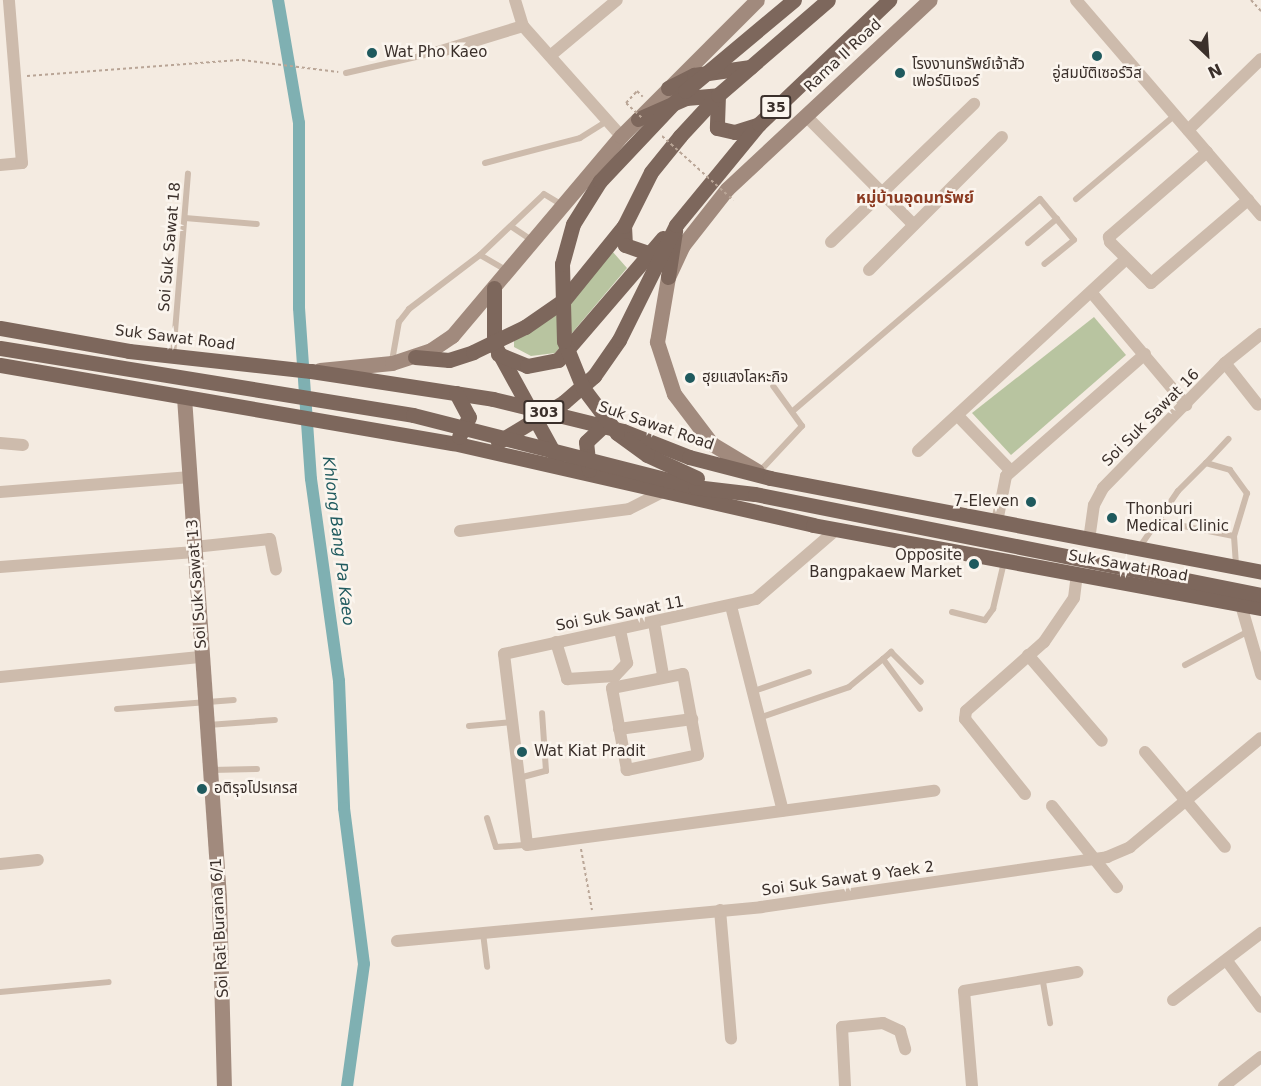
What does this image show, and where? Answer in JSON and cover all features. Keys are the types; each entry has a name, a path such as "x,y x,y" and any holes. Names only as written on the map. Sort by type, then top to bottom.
{"main road":[{"path":"644,122 668,88 757,0"},
{"path":"794,0 685,91 600,181 573,224 560,283 567,350 604,420 647,455 682,474 755,494 1261,595"},
{"path":"415,357 449,360 496,349 564,300 624,226 651,172 718,95 828,0"},
{"name":"Rama II Road","path":"479,449 534,423 549,413 607,359 676,225 759,124 889,0"},
{"name":"Rama II Road","path":"764,475 706,438 674,394 657,342 668,277 683,245 713,205 930,0"},
{"path":"668,88 703,73 750,67"},
{"path":"718,95 717,128 735,132 759,124"},
{"path":"311,371 392,363 415,357 452,336 534,242 621,136 686,98 718,95"},
{"path":"496,349 527,366 558,360 648,253 676,225"},
{"path":"668,277 676,225"},
{"path":"624,226 625,245 648,253"},
{"path":"494,288 496,349 534,423 565,472"},
{"name":"Suk Sawat Road","path":"0,328 173,357 311,371 456,393 603,426 689,457 821,488 1261,572"},
{"path":"0,348 412,415 695,487 755,494"},
{"name":"Suk Sawat Road","path":"0,364 184,397 366,426 453,443 565,472 813,525 1261,608"},
{"path":"453,443 469,423 456,393"},
{"name":"Soi Suk Sawat 13","path":"184,397 210,770"},
{"path":"593,478 586,442 603,426"},
{"name":"Soi Rat Burana 6/1","path":"210,770 224,1086"}],"street":[{"path":"0,165 22,163 9,0"},
{"path":"515,0 523,26 621,136"},
{"path":"550,56 617,0"},
{"path":"1076,0 1261,215"},
{"path":"438,52 523,26"},
{"path":"1188,130 1261,59"},
{"path":"831,242 974,104"},
{"path":"806,116 914,225"},
{"path":"869,270 1002,137"},
{"path":"1207,152 1109,237 1125,260 1151,283 1248,200"},
{"path":"918,451 1125,260"},
{"path":"1091,292 1186,405"},
{"name":"Soi Suk Sawat 16","path":"1089,540 1094,505 1103,488 1225,363 1261,334"},
{"path":"997,522 1011,471 1144,354"},
{"path":"1225,363 1258,405"},
{"path":"958,416 1011,471"},
{"path":"0,443 23,445"},
{"path":"0,492 190,477"},
{"path":"460,531 629,509 660,493"},
{"name":"Soi Suk Sawat 11","path":"512,722 504,657 514,648 620,631 731,606 756,598 837,529"},
{"path":"0,567 194,550 270,539 276,569"},
{"path":"1025,794 965,715 1028,655 1074,598 1077,575"},
{"path":"1241,605 1261,674"},
{"path":"731,606 762,717 783,811"},
{"path":"654,623 663,675"},
{"path":"556,642 567,679 615,675 627,663 620,631"},
{"path":"1028,655 1102,741"},
{"path":"0,677 202,657"},
{"path":"683,674 698,756 627,770 619,729 615,684 663,675 683,674"},
{"path":"619,729 692,719"},
{"path":"512,722 527,844 934,791"},
{"name":"Soi Suk Sawat 9 Yaek 2","path":"397,941 720,910 1095,859 1130,847 1187,802 1261,738"},
{"path":"1145,752 1225,847"},
{"path":"1052,806 1117,887"},
{"path":"0,864 38,860"},
{"path":"720,910 731,1039"},
{"path":"1173,1000 1227,962 1261,933"},
{"path":"1227,962 1261,1007"},
{"path":"972,1086 964,991 1042,976 1077,972"},
{"path":"845,1086 842,1027 883,1023 900,1031 905,1049"},
{"path":"1224,1086 1261,1057"}],"lane":[{"path":"345,73 438,52"},
{"path":"1076,199 1175,115"},
{"path":"485,163 580,138 607,121"},
{"name":"Soi Suk Sawat 18","path":"173,357 188,174"},
{"path":"392,363 399,322 512,227 544,194 563,206"},
{"path":"794,410 1040,199 1074,240 1044,264"},
{"path":"185,218 257,224"},
{"path":"1028,243 1057,219"},
{"path":"512,227 534,242"},
{"path":"480,255 509,271"},
{"path":"764,475 802,426 794,410 773,386"},
{"path":"1139,548 1158,521 1228,439"},
{"path":"1206,463 1230,470 1247,493 1234,536 1236,567"},
{"path":"1158,521 1234,536"},
{"path":"952,612 985,620 993,609 1004,562"},
{"path":"1185,665 1250,631"},
{"path":"762,717 849,687 891,652 921,682"},
{"path":"883,659 920,709"},
{"path":"754,691 809,672"},
{"path":"117,708 206,704 234,700"},
{"path":"519,778 546,771 542,713"},
{"path":"207,725 275,720"},
{"path":"469,726 512,722"},
{"path":"210,770 257,769"},
{"path":"487,818 488,837 496,847 527,844"},
{"path":"483,933 486,967"},
{"path":"1042,976 1050,1023"},
{"path":"0,992 109,982"}],"path":[{"path":"1251,0 1261,11"},
{"path":"15,77 262,62 345,73"},
{"path":"644,122 626,103 637,91 645,98"},
{"path":"659,133 733,200"},
{"path":"580,837 593,922"}],"green space":[{"path":"612,251 627,268 555,353 531,356 514,347 514,341 567,307"},
{"path":"1094,317 1126,355 1011,455 972,413"}],"waterway":[{"name":"Khlong Bang Pa Kaeo","path":"278,0 299,123 299,308 311,479 339,681 344,808 364,964 347,1086"}],"place":[{"name":"Wat Pho Kaeo","path":"372,53"},
{"name":"อู่สมบัติเซอร์วิส","path":"1097,56"},
{"name":"โรงงานทรัพย์เจ้าสัว เฟอร์นิเจอร์","path":"900,73"},
{"name":"ฮุยแสงโลหะกิจ","path":"690,378"},
{"name":"7-Eleven","path":"1031,502"},
{"name":"Thonburi Medical Clinic","path":"1112,518"},
{"name":"Opposite Bangpakaew Market","path":"974,564"},
{"name":"Wat Kiat Pradit","path":"522,752"},
{"name":"อติรุจโปรเกรส","path":"202,789"}],"district":[{"name":"หมู่บ้านอุดมทรัพย์","path":"915,198"}]}
